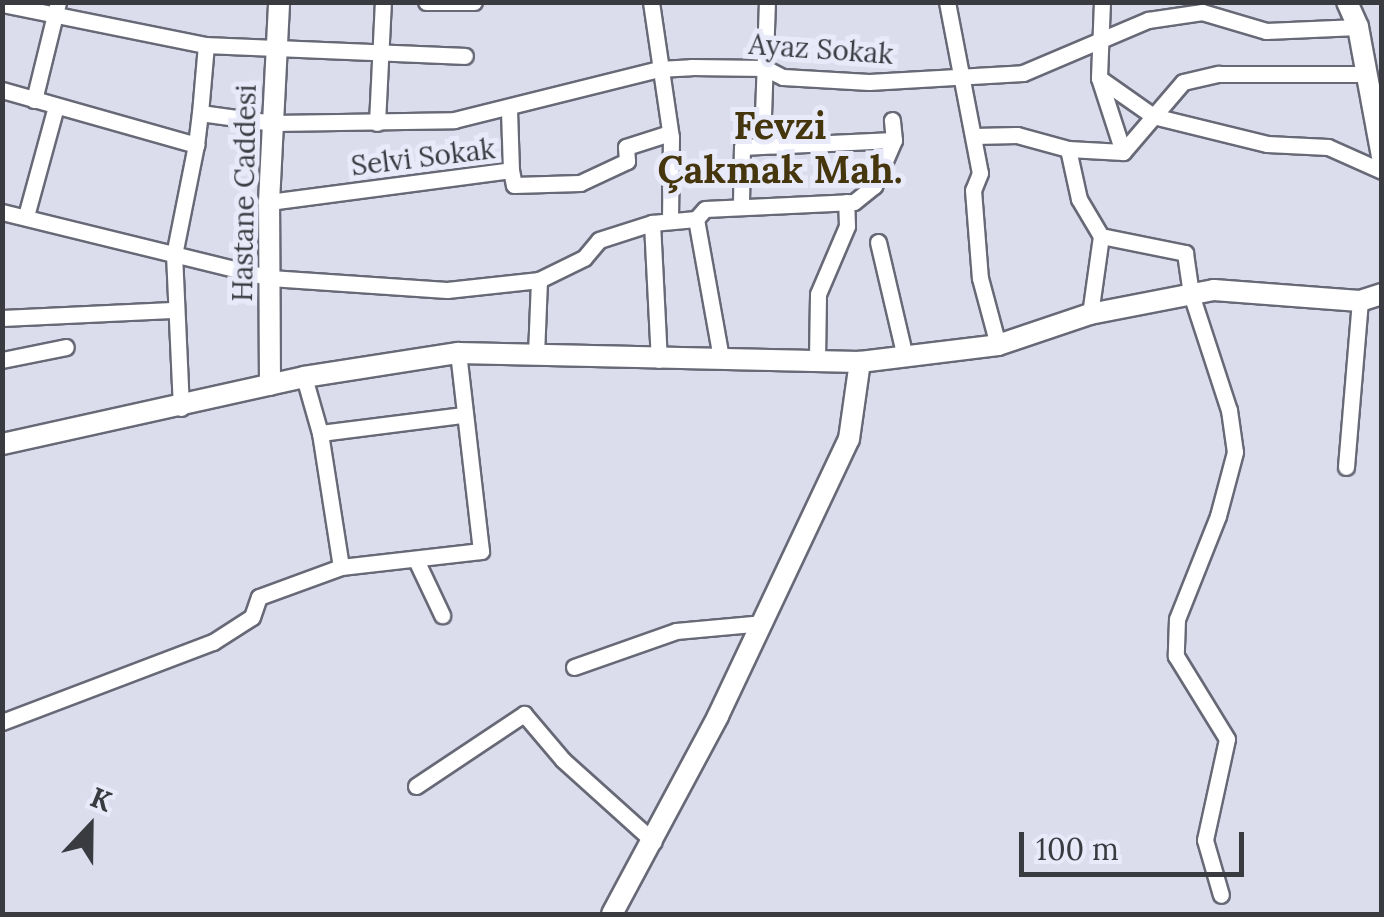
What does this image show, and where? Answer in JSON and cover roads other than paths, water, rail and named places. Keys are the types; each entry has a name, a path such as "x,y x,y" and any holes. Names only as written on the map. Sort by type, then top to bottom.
{"street":[{"name":"Hastane Caddesi","path":"270,385 269,202 278,2"},
{"path":"377,123 383,2"},
{"path":"426,2 474,2"},
{"path":"651,2 670,134 670,220"},
{"path":"762,144 766,2"},
{"path":"946,2 974,136 980,278 998,345"},
{"path":"1102,2 1100,78 1123,152"},
{"path":"1346,2 1358,26 1382,157"},
{"path":"2,4 57,10 206,44 464,56"},
{"path":"34,100 57,10"},
{"name":"Ayaz Sokak","path":"200,113 273,123 377,123 509,110 658,69 764,68 783,77 868,82 1023,73 1100,37 1148,20 1202,12 1266,31 1358,26"},
{"path":"182,408 172,310 174,256 196,145 206,44"},
{"path":"1123,152 1183,82 1219,74 1366,74"},
{"path":"1100,78 1154,116 1267,144 1328,148 1382,172"},
{"path":"2,90 196,145"},
{"path":"26,216 56,106"},
{"path":"509,110 512,170"},
{"path":"720,358 696,219 704,209 741,203 846,202 874,186 894,140 892,120"},
{"name":"Selvi Sokak","path":"269,202 512,170 514,185 580,183 627,162 626,148 670,134"},
{"path":"974,136 1017,135 1068,149 1123,152"},
{"path":"741,203 742,146 894,140"},
{"path":"1068,149 1078,198 1101,236 1090,314"},
{"path":"817,359 818,294 848,226 846,202"},
{"path":"2,212 270,278 447,290 539,280 584,258 599,240 652,223 696,219"},
{"path":"652,223 659,360"},
{"path":"1101,236 1185,253 1191,294 1229,410 1235,452 1218,516 1177,619 1176,656 1227,739 1205,840 1221,895"},
{"path":"878,242 905,357"},
{"path":"536,355 539,280"},
{"path":"2,444 182,408 304,376 458,353 860,362 998,345 1090,314 1214,290 1360,301 1382,294"},
{"path":"1346,467 1360,301"},
{"path":"2,318 172,310"},
{"path":"2,360 66,348"},
{"path":"2,722 213,642 252,617 259,597 341,567 417,562 481,551 462,416 458,353"},
{"path":"612,914 654,842 764,623 850,439 860,362"},
{"path":"304,376 320,433 341,567"},
{"path":"320,433 462,416"},
{"path":"417,562 442,615"},
{"path":"574,668 676,631 764,623"},
{"path":"416,786 524,714 563,760 654,842"}],"district":[{"name":"Fevzi Çakmak Mah.","path":"780,148"}]}
